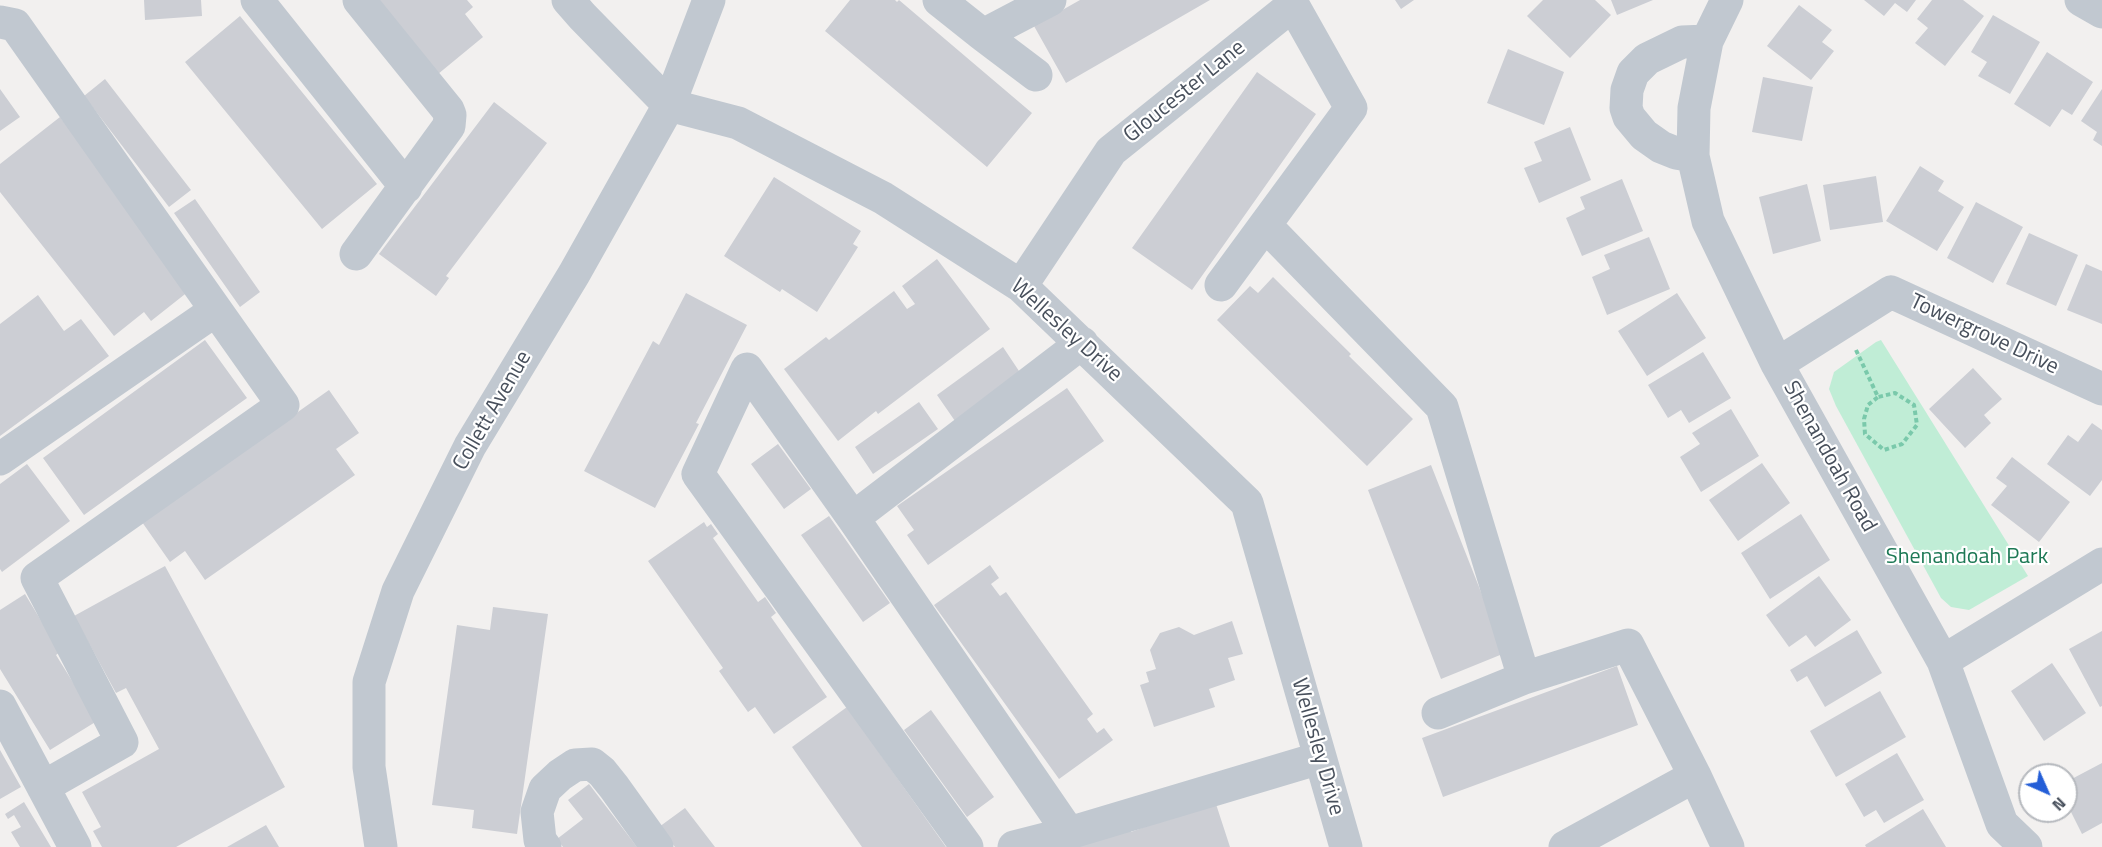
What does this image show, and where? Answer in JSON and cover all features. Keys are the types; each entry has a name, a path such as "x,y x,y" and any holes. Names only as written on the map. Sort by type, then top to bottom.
{"street":[{"path":"257,0 406,186"},
{"path":"356,254 449,126 450,115 359,0"},
{"path":"568,0 669,105"},
{"name":"Collett Avenue","path":"381,847 369,767 369,682 398,591 470,446 574,274 669,105 709,0"},
{"path":"939,0 1036,75"},
{"path":"983,35 1050,0"},
{"name":"Shenandoah Road","path":"1727,0 1707,41 1694,108 1693,156 1708,220 1777,364 1943,662 2002,824 2026,847"},
{"path":"2081,0 2102,12"},
{"name":"Gloucester Lane","path":"1021,286 1111,151 1292,2 1351,108 1265,225"},
{"path":"0,22 15,25 283,405 37,578 122,742 43,787"},
{"path":"1693,156 1661,147 1644,135 1629,117 1626,108 1626,90 1633,73 1647,59 1682,42 1707,41"},
{"name":"Wellesley Drive","path":"669,105 738,123 863,187 1021,286 1247,503 1346,847"},
{"path":"1221,285 1265,225 1442,407 1524,678"},
{"name":"Towergrove Drive","path":"1777,364 1891,292 2102,389"},
{"path":"0,459 216,310"},
{"path":"853,518 1082,343"},
{"path":"967,847 698,474 747,369 853,518 1069,833"},
{"path":"1943,662 2102,564"},
{"path":"1438,713 1524,678 1628,645 1695,776 1728,847"},
{"path":"0,706 75,847"},
{"path":"1014,847 1069,833 1320,758"},
{"path":"545,847 540,840 537,812 545,789 575,765 592,764 614,787 657,847"},
{"path":"1566,847 1695,776"}],"path":[{"path":"1844,322 1878,397"},
{"path":"1895,393 1914,405 1917,424 1902,444 1884,450 1865,434 1864,419 1868,405 1878,397 1895,393"}],"green space":[{"name":"Shenandoah Park","path":"1881,340 2028,576 1969,610 1951,607 1941,598 1836,406 1829,389 1834,372"}],"building":[{"path":"144,0 201,0 202,16 145,20"},
{"path":"368,0 467,0 473,7 465,14 483,37 432,79"},
{"path":"850,0 895,0 897,2 899,0 1032,113 987,167 825,31"},
{"path":"1080,0 1210,0 1066,83 1034,26"},
{"path":"1395,0 1414,0 1401,9"},
{"path":"1543,0 1595,0 1611,15 1570,58 1527,16"},
{"path":"1611,0 1653,0 1617,15"},
{"path":"1864,0 1916,0 1907,12 1895,3 1884,16"},
{"path":"1932,0 1963,0 1984,16 1945,66 1915,43 1928,28 1917,19"},
{"path":"1799,5 1832,30 1822,42 1834,51 1811,80 1767,46"},
{"path":"1993,15 2040,42 2010,94 1978,76 1987,62 1971,52"},
{"path":"240,16 377,184 322,229 185,62"},
{"path":"1508,49 1564,72 1544,125 1487,103"},
{"path":"2047,52 2093,82 2072,115 2062,109 2050,127 2014,104"},
{"path":"1257,72 1316,114 1192,290 1132,248"},
{"path":"1763,77 1813,87 1802,141 1752,132"},
{"path":"105,79 191,190 169,207 84,96"},
{"path":"0,89 20,117 0,131"},
{"path":"2102,89 2102,146 2093,140 2097,132 2081,121"},
{"path":"494,102 547,143 446,276 449,278 436,296 379,254"},
{"path":"60,117 194,287 151,321 144,312 114,336 0,192 0,164"},
{"path":"1570,127 1591,180 1539,203 1524,168 1542,161 1534,142"},
{"path":"1920,166 1944,181 1938,191 1964,207 1937,251 1886,221"},
{"path":"1876,176 1883,222 1830,230 1823,185"},
{"path":"774,177 861,231 853,244 858,247 817,312 782,289 780,292 724,256"},
{"path":"1622,179 1643,231 1582,256 1566,218 1585,209 1580,197"},
{"path":"1807,184 1821,241 1773,254 1759,197"},
{"path":"195,199 260,292 240,307 174,213"},
{"path":"1976,202 2023,227 1993,283 1947,258"},
{"path":"2029,233 2078,255 2056,306 2006,284"},
{"path":"1649,237 1670,289 1607,315 1592,277 1610,269 1604,255"},
{"path":"937,259 990,329 878,414 876,411 838,441 784,369 826,337 829,340 894,291 907,309 915,304 902,286"},
{"path":"2086,264 2102,271 2102,324 2067,310"},
{"path":"1273,277 1413,419 1367,466 1217,320 1250,286 1258,293"},
{"path":"686,293 747,325 655,508 584,471 653,341 659,345"},
{"path":"1677,293 1706,338 1647,376 1618,331"},
{"path":"38,295 64,331 81,319 109,356 0,436 0,324"},
{"path":"205,340 247,398 84,515 43,458"},
{"path":"1003,347 1021,374 955,421 937,395"},
{"path":"1703,352 1731,398 1689,423 1681,410 1668,418 1648,385"},
{"path":"1973,368 2002,399 1984,415 1991,423 1965,448 1929,409"},
{"path":"1067,388 1104,441 928,565 907,535 914,530 897,506"},
{"path":"329,390 359,433 336,449 355,475 205,580 185,551 170,562 142,522"},
{"path":"919,402 938,429 873,474 855,447"},
{"path":"1731,409 1759,456 1701,492 1680,457 1700,444 1692,433"},
{"path":"2092,423 2102,430 2102,480 2090,496 2047,464 2068,435 2078,442"},
{"path":"778,444 811,489 784,509 751,464"},
{"path":"2012,457 2070,502 2039,542 1991,505 2007,486 1996,478"},
{"path":"1762,463 1790,503 1738,541 1709,500"},
{"path":"27,464 70,521 2,572 0,569 0,484"},
{"path":"1431,465 1505,653 1441,679 1368,490"},
{"path":"1801,514 1830,560 1770,599 1741,553"},
{"path":"829,516 890,603 863,622 801,535"},
{"path":"704,522 707,527 711,524 718,534 713,538 758,602 765,597 776,613 771,617 827,697 774,734 755,707 748,712 719,671 723,668 648,561"},
{"path":"990,565 999,578 991,584 1000,596 1006,592 1093,714 1087,719 1097,733 1104,728 1113,740 1059,779 934,605"},
{"path":"165,566 285,787 176,847 102,847 93,831 101,827 82,792 159,749 126,688 116,693 74,616"},
{"path":"1819,576 1851,620 1815,647 1806,635 1789,647 1766,615"},
{"path":"25,594 60,652 56,655 97,721 50,750 0,669 0,610"},
{"path":"493,607 548,614 517,834 472,828 474,810 432,805 457,625 490,630"},
{"path":"1232,621 1243,654 1228,658 1235,680 1209,689 1215,707 1154,727 1140,685 1149,682 1146,672 1156,669 1150,650 1160,633 1179,627 1194,635"},
{"path":"1857,630 1882,673 1825,707 1807,676 1797,682 1790,670"},
{"path":"2102,631 2102,706 2100,707 2069,649"},
{"path":"2052,663 2086,713 2044,741 2011,691"},
{"path":"1617,666 1638,725 1443,797 1422,738"},
{"path":"1880,691 1906,737 1836,777 1810,731"},
{"path":"847,707 946,847 862,847 792,747"},
{"path":"931,710 994,797 967,817 904,730"},
{"path":"0,750 21,787 0,799"},
{"path":"1897,753 1924,800 1884,823 1876,810 1864,817 1845,784"},
{"path":"2102,763 2102,823 2082,834 2076,823 2078,776"},
{"path":"589,784 637,847 563,847 557,839 583,819 568,800"},
{"path":"1215,801 1230,847 1070,847 1130,826 1131,832"},
{"path":"24,802 51,847 20,847 11,832 21,827 14,815 8,819 5,814"},
{"path":"685,808 715,847 675,847 659,827"},
{"path":"1923,809 1946,847 1866,847 1865,845"},
{"path":"266,825 279,847 227,847"}]}
